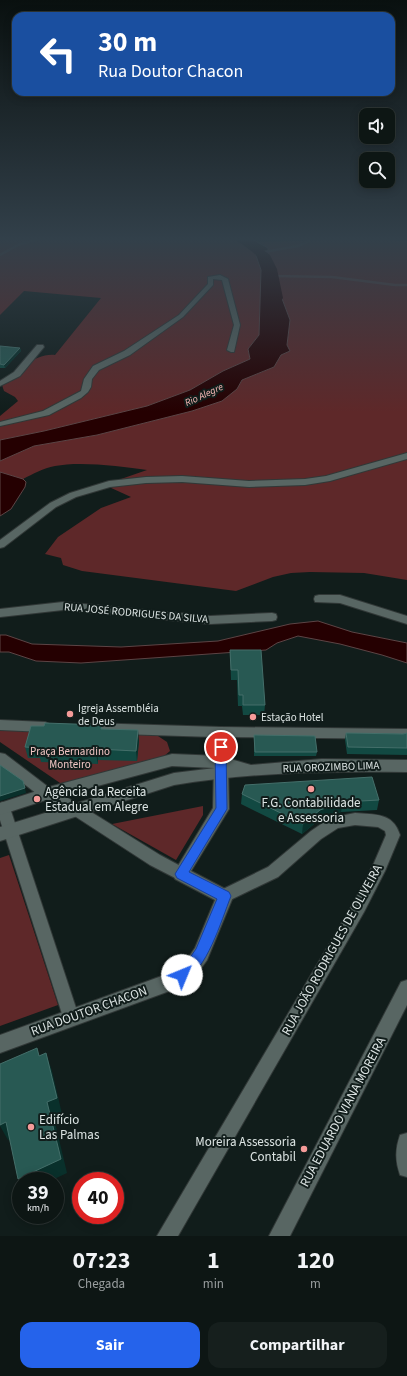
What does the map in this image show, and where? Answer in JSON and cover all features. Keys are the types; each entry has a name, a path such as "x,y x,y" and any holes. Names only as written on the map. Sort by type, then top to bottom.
{"main road":[{"path":"2,809 49,793 172,760 221,768"},
{"name":"RUA OROZIMBO LIMA","path":"221,768 256,770 322,765 407,766"},
{"path":"5,833 75,809 174,779 197,775 221,768"},
{"path":"221,768 221,809 181,874 224,896"},
{"name":"RUA DOUTOR CHACON","path":"0,1044 175,980 189,971 201,954 218,915 224,896"}],"street":[{"path":"0,424 46,413 78,396 84,392 87,387 88,379 96,368 127,353 181,316 199,297"},
{"path":"230,297 237,325 231,350"},
{"path":"0,384 16,374 40,347"},
{"path":"0,545 53,505 73,495 109,484 146,480 182,479 249,484 305,482 327,479 407,456"},
{"path":"319,599 340,599 407,620"},
{"name":"RUA JOSÉ RODRIGUES DA SILVA","path":"0,613 63,606 210,620 272,617"},
{"path":"0,725 55,727"},
{"path":"79,728 221,732 407,734"},
{"path":"221,732 221,768"},
{"path":"0,758 49,793 155,860 181,874"},
{"path":"2,809 5,833 71,1017"},
{"name":"RUA JOÃO RODRIGUES DE OLIVEIRA","path":"167,1236 358,907 380,866 394,835 391,828 387,824 378,821 355,819 335,822 316,835 273,872 224,896"},
{"name":"RUA EDUARDO VIANA MOREIRA","path":"279,1236 407,988"},
{"path":"407,1142 405,1157 407,1168"}],"green space":[{"path":"0,297 18,297 0,315"},
{"path":"86,297 260,297 259,335 248,349 250,359 223,371 190,390 147,406 0,440 0,416 18,401 15,397 4,391 2,385 19,369 33,360 48,355 55,355 101,298"},
{"path":"281,297 407,297 407,580 364,573 291,573 273,577 236,591 82,571 63,565 61,558 45,554 58,537 101,508 131,497 109,487 121,479 147,470 76,464 46,468 23,479 0,472 0,461 34,446 97,435 192,411 237,389 242,380 274,367 281,355 290,351 287,345 290,320"},
{"name":"Praça Bernardino Monteiro","path":"2,729 155,734 167,742 170,751 163,757 63,785 0,742 0,731"},
{"path":"203,806 203,815 176,860 112,824"},
{"path":"9,855 58,1005 0,1026 0,858"}],"water":[{"name":"Rio Alegre","path":"260,297 281,297 290,320 287,345 290,351 281,355 274,367 242,380 237,389 222,401 192,411 97,435 34,446 0,461 0,440 147,406 190,390 223,371 250,359 248,349 259,335"},
{"path":"0,472 23,479 26,482 25,487 11,509 0,516"},
{"path":"318,621 352,632 407,643 407,663 340,644 298,636 277,643 266,650 81,663 36,661 9,652 0,652 0,635 6,635 32,644 121,647 218,641 290,624"}],"building":[{"path":"0,346 20,348 4,365 0,364"},
{"path":"230,650 261,650 265,705 243,705 243,695 239,695 238,670 231,670"},
{"path":"45,723 102,725 101,729 138,730 136,751 97,749 96,754 38,752 39,748 25,747 31,726 44,726"},
{"path":"346,733 407,733 407,748 348,747"},
{"path":"254,735 315,736 317,752 255,752"},
{"path":"0,765 23,781 25,788 0,796"},
{"path":"372,777 379,800 343,802 320,810 303,824 242,794 245,785"},
{"name":"Edifício Las Palmas","path":"37,1048 39,1056 46,1053 57,1098 47,1102 61,1159 33,1172 17,1172 6,1122 0,1125 0,1064"}],"place":[{"name":"Igreja Assembléia de Deus","path":"70,714"},
{"name":"Estação Hotel","path":"253,717"},
{"name":"F.G. Contabilidade e Assessoria","path":"311,789"},
{"name":"Agência da Receita Estadual em Alegre","path":"37,799"},
{"name":"Edifício Las Palmas","path":"31,1127"},
{"name":"Moreira Assessoria Contabil","path":"304,1149"}],"route":[{"path":"182,975 189,971 201,954 225,896 181,874 221,809 221,747"}]}
